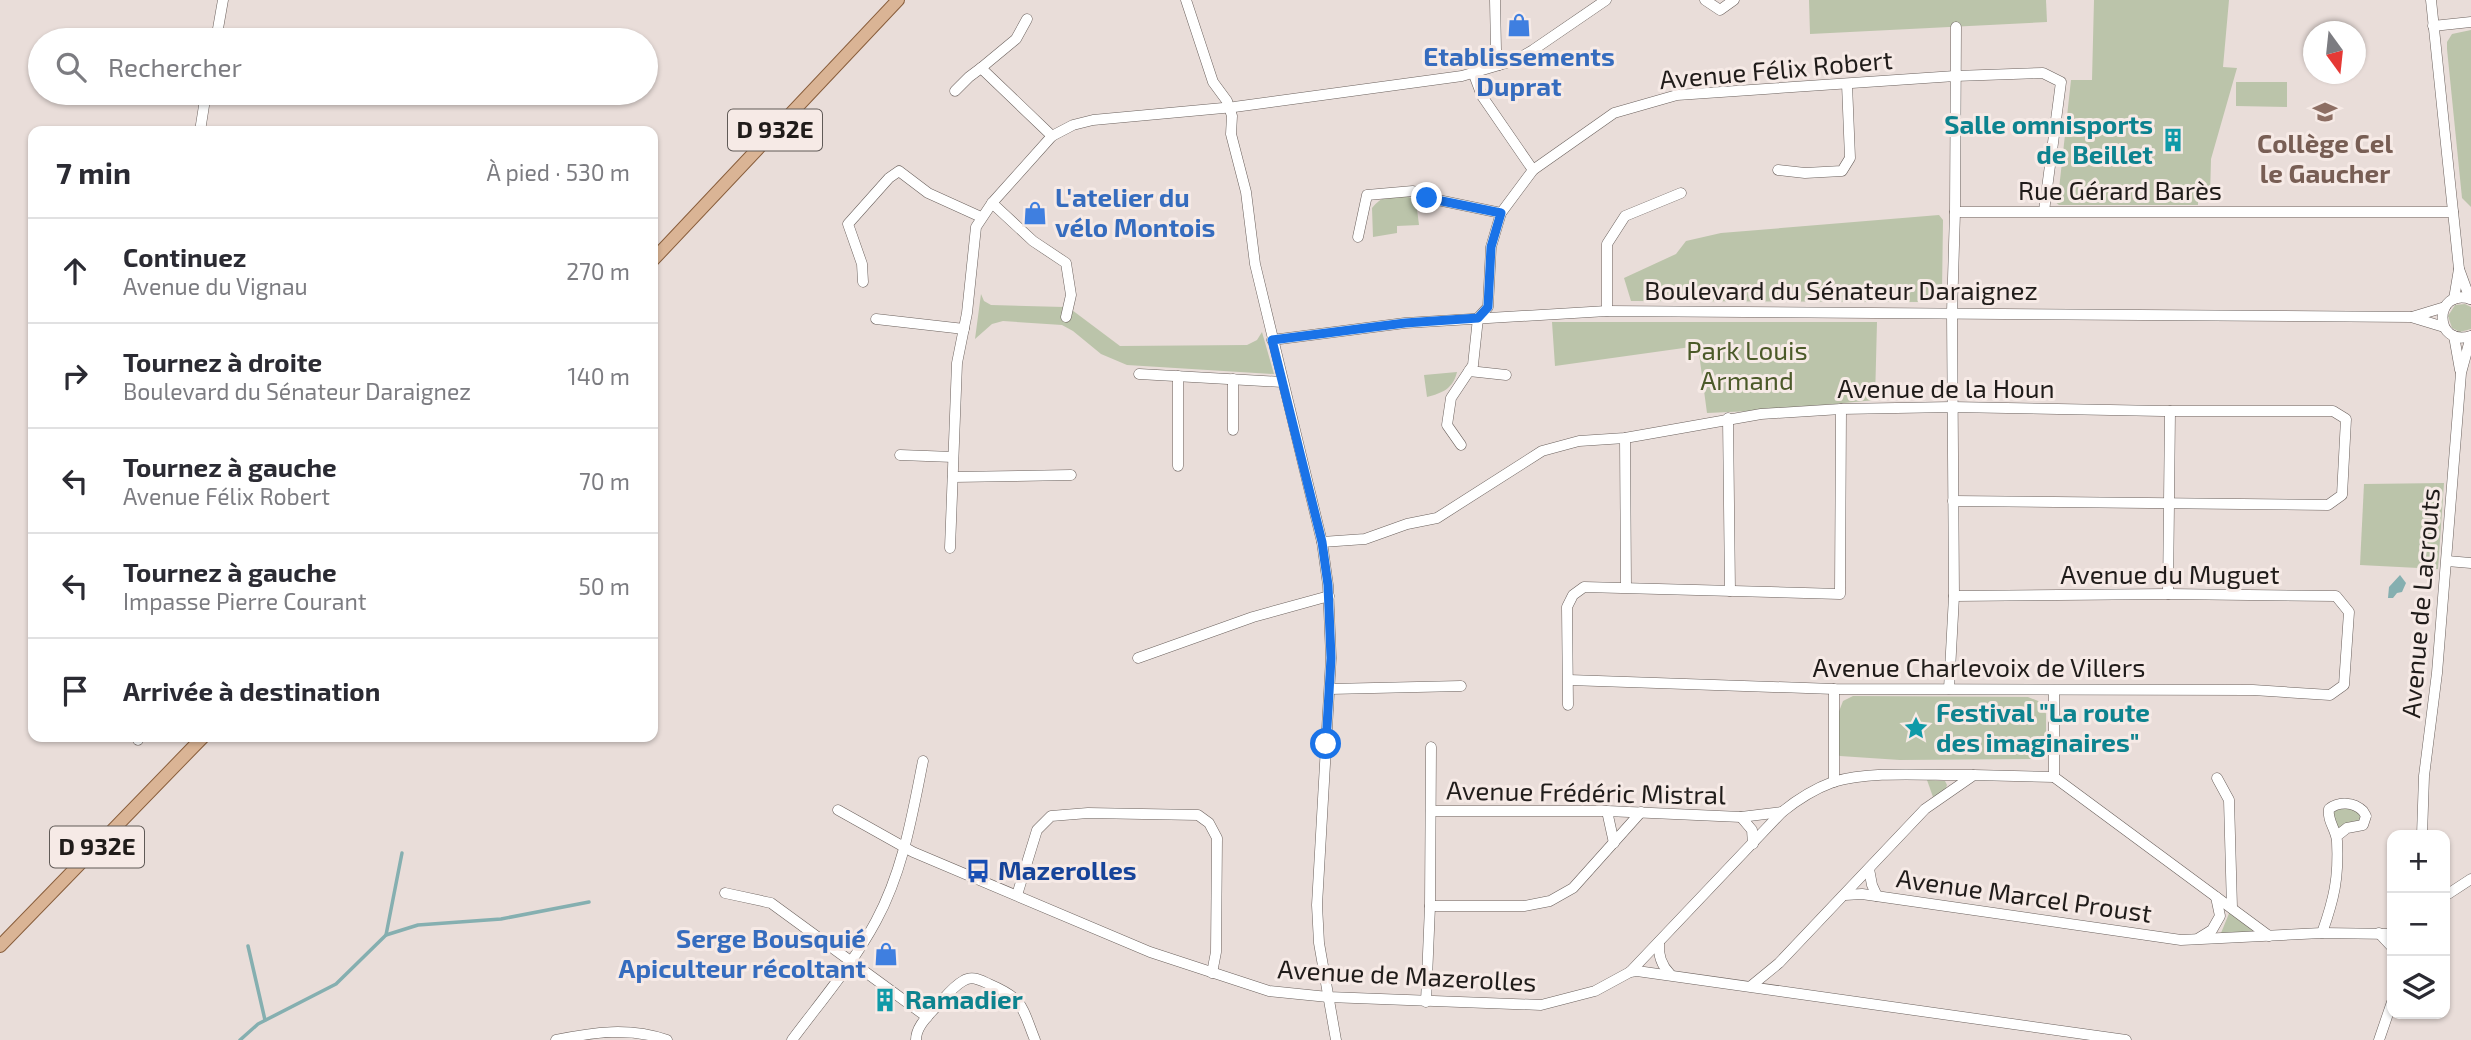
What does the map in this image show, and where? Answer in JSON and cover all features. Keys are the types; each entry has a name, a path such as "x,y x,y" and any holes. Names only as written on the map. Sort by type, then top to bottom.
{"main road":[{"name":"D 932E","path":"658,255 898,0"},
{"name":"D 932E","path":"0,946 198,742"}],"street":[{"path":"218,28 223,0"},
{"path":"1186,0 1213,82 1230,107 1231,134 1246,192 1255,264 1322,542 1332,634 1317,905 1319,943 1336,1040"},
{"path":"1495,0 1499,65"},
{"path":"950,548 957,363 964,329 976,227 992,203 1052,136 1073,125 1093,120 1230,107 1427,82 1473,72 1499,65 1533,50 1606,0"},
{"path":"1704,0 1720,10 1734,0"},
{"path":"2431,0 2459,269 2454,299 2445,307 2442,320 2444,327 2454,336 2471,336"},
{"path":"955,91 1016,39 1027,19"},
{"path":"2433,26 2471,22"},
{"path":"1949,689 1954,596 1952,312 1955,27"},
{"path":"981,68 1052,136"},
{"path":"1473,72 1482,96 1533,170"},
{"name":"Avenue Félix Robert","path":"1461,445 1447,425 1451,398 1473,365 1478,318 1488,307 1491,247 1501,213 1533,170 1614,113 1671,95 1955,76 2043,73 2061,82 2044,211"},
{"path":"1778,170 1805,173 1842,171 1850,158 1847,84"},
{"path":"201,126 204,105"},
{"path":"863,282 862,264 848,224 889,178 899,171 928,193 981,217"},
{"path":"1358,237 1367,195 1413,191 1427,198 1501,213"},
{"path":"1606,311 1607,244 1625,216 1681,193"},
{"path":"992,203 1032,241 1066,263 1071,295 1066,317"},
{"name":"Rue Gérard Barès","path":"1955,212 2453,212"},
{"path":"2454,299 2471,299 2459,269"},
{"name":"Boulevard du Sénateur Daraignez","path":"2411,317 2445,307"},
{"name":"Boulevard du Sénateur Daraignez","path":"1272,340 1405,323 1606,311 2411,317 2444,327"},
{"path":"876,319 964,329"},
{"name":"Avenue de Lacrouts","path":"2454,336 2460,373"},
{"name":"Avenue de Lacrouts","path":"2422,830 2424,776 2437,673 2460,373 2471,336"},
{"path":"1469,370 1506,375"},
{"path":"1139,374 1282,382"},
{"path":"1178,376 1178,466"},
{"path":"1233,379 1233,430"},
{"name":"Avenue de la Houn","path":"1322,542 1365,539 1407,524 1437,518 1542,451 1579,441 1625,438 1728,418 1842,409 1952,407 2333,411 2346,418 2342,495 2328,505 2169,502"},
{"path":"1568,705 1567,607 1573,595 1584,587 1840,594 1842,409"},
{"path":"2168,594 2170,411"},
{"path":"1728,418 1730,591"},
{"path":"1625,438 1626,587"},
{"path":"900,455 953,457"},
{"path":"953,477 1071,475"},
{"path":"1953,502 2169,502"},
{"path":"2447,561 2471,563"},
{"path":"1139,658 1253,617 1329,596"},
{"name":"Avenue du Muguet","path":"1954,596 2336,596 2349,612 2347,643"},
{"name":"Avenue Charlevoix de Villers","path":"1569,680 1834,689 2253,690 2329,695 2344,685 2347,643"},
{"path":"1330,689 1461,686"},
{"path":"1834,689 1834,782"},
{"path":"2054,690 2054,777"},
{"path":"1426,1002 1430,906 1431,747"},
{"path":"792,1040 852,961 877,920 906,848 923,761"},
{"path":"1751,986 1778,967 1925,809 1973,775"},
{"path":"1630,972 1782,812 1805,794 1834,782 1864,776 2054,777 2269,936"},
{"path":"2217,778 2229,800 2232,908"},
{"name":"Avenue de Mazerolles","path":"838,810 906,848 1150,952 1269,992 1426,1002 1541,1005 1595,991 1630,972"},
{"name":"Avenue Frédéric Mistral","path":"1431,811 1607,811 1741,817 1782,812"},
{"path":"1607,811 1614,843"},
{"path":"1430,906 1524,906 1549,901 1573,888 1641,812"},
{"path":"1017,895 1037,830 1051,817 1088,813 1198,815 1209,822 1217,838 1216,952 1212,973"},
{"name":"Avenue Frédéric Mistral","path":"1741,817 1752,830 1753,844"},
{"path":"2322,933 2335,894 2337,836"},
{"path":"1869,869 1877,896"},
{"path":"2450,890 2471,879"},
{"path":"724,894 771,903 927,1017"},
{"name":"Avenue Marcel Proust","path":"1845,895 1877,896 2181,940 2322,933 2387,934"},
{"path":"2196,940 2212,930 2220,916 2216,897"},
{"path":"2379,933 2387,942"},
{"path":"1659,942 1660,958 1670,974"},
{"path":"1630,972 1782,987 2094,1038 2126,1040"},
{"path":"916,1040 916,1032 927,1017 955,987 965,979 975,978 1015,996 1035,1040"},
{"path":"2379,1040 2387,1017"},
{"path":"556,1040 583,1034 621,1031 667,1040"}],"green space":[{"path":"1809,0 2046,0 2047,22 1810,34"},
{"path":"2094,0 2229,0 2223,67 2237,68 2211,159 2210,197 2198,197 2198,205 2059,205 2054,201 2053,189 2059,189 2071,80 2092,80"},
{"path":"2471,30 2471,207 2462,198 2447,42 2452,34"},
{"path":"2236,82 2287,82 2287,107 2236,106"},
{"path":"1404,195 1413,199 1419,225 1397,226 1397,233 1373,237 1372,208 1386,197"},
{"path":"1939,215 1943,220 1942,292 1940,297 1928,302 1631,301 1624,278 1676,254 1686,241 1721,233"},
{"path":"981,294 984,301 991,305 1064,307 1072,310 1120,346 1247,345 1257,340 1262,332 1274,374 1127,365 1101,354 1062,325 1003,321 992,324 975,339"},
{"path":"2465,304 2471,307 2471,329 2460,332 2452,328 2448,316 2455,305"},
{"name":"Park Louis Armand","path":"1552,322 1877,322 1875,400 1774,410 1707,413 1698,346 1555,366"},
{"path":"1457,372 1453,383 1446,389 1427,397 1424,375"},
{"path":"2444,483 2438,569 2360,565 2364,484"},
{"path":"1853,696 2028,697 2043,703 2046,714 2046,754 2038,759 1900,760 1840,756 1838,714 1843,701"},
{"path":"1927,780 1945,781 1947,785 1945,790 1933,797"},
{"path":"2354,807 2363,813 2363,820 2338,831 2331,816 2335,808"},
{"path":"2230,911 2256,930 2256,933 2221,933"}],"water":[{"path":"2400,575 2406,583 2402,592 2388,598 2389,587"}],"waterway":[{"path":"386,935 402,853"},
{"path":"240,1040 258,1024 336,984 386,935 418,925 501,919 589,902"},
{"path":"248,946 265,1020"}],"place":[{"name":"Etablissements Duprat","path":"1519,25"},
{"name":"Collège Cel le Gaucher","path":"2325,112"},
{"name":"Salle omnisports de Beillet","path":"2173,140"},
{"name":"L'atelier du vélo Montois","path":"1035,213"},
{"name":"Festival \"La route des imaginaires\"","path":"1916,728"},
{"name":"Mazerolles","path":"978,871"},
{"name":"Serge Bousquié Apiculteur récoltant","path":"886,954"},
{"name":"Ramadier","path":"885,1000"}],"route":[{"path":"1326,744 1332,634 1328,585 1322,542 1272,340 1405,323 1478,318 1488,307 1491,247 1501,213 1427,198"}]}
